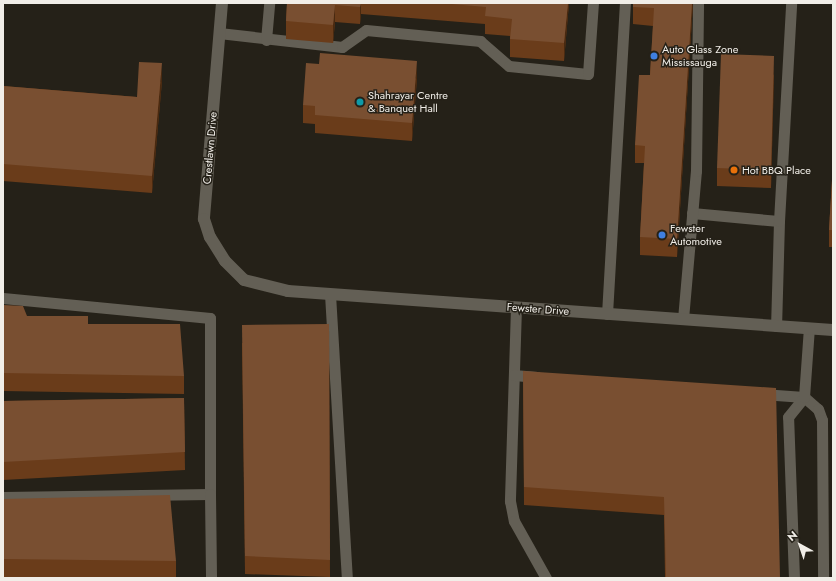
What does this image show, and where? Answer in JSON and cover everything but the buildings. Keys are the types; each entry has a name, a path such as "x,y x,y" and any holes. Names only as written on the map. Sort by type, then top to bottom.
{"street":[{"name":"Crestlawn Drive","path":"222,3 204,219 210,237 225,260 244,280"},
{"name":"Fewster Drive","path":"244,280 288,291 833,330"}],"lane":[{"path":"266,40 269,3"},
{"path":"219,33 266,40 342,47 366,30 472,40 480,41 509,66 588,74 593,3"},
{"path":"607,314 625,3"},
{"path":"683,319 692,213 698,3"},
{"path":"776,326 778,221 791,3"},
{"path":"692,213 778,221"},
{"path":"330,294 347,578"},
{"path":"3,298 210,318 211,578"},
{"path":"516,307 510,502 514,521 546,578"},
{"path":"794,578 788,417 804,397 809,328"},
{"path":"514,375 553,378"},
{"path":"749,393 804,397 818,409 822,420 823,578"},
{"path":"3,496 210,494"}],"place":[{"name":"Auto Glass Zone Mississauga","path":"654,56"},
{"name":"Shahrayar Centre & Banquet Hall","path":"360,102"},
{"name":"Hot BBQ Place","path":"734,170"},
{"name":"Fewster Automotive","path":"662,235"}]}
